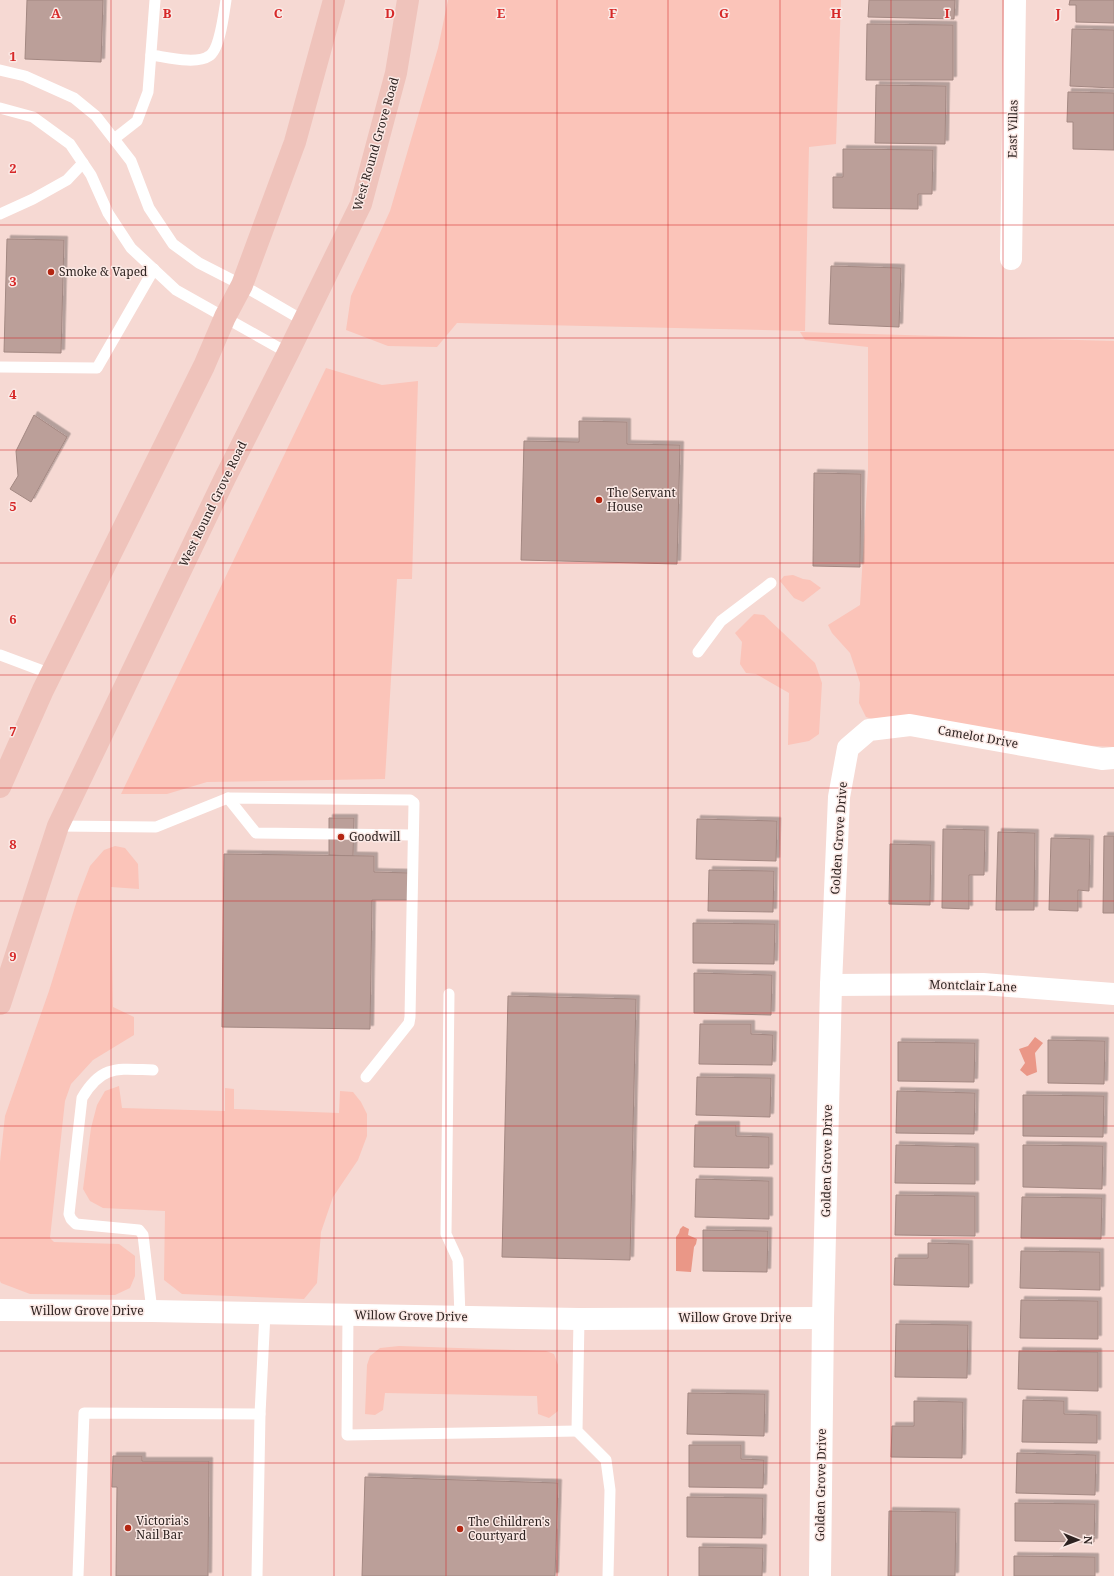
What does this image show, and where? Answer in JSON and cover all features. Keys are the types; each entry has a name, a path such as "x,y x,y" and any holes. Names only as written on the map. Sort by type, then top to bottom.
{"main road":[{"path":"0,788 51,674 204,366 225,317 242,285 295,142 334,0"},
{"name":"West Round Grove Road","path":"0,1004 58,826 225,478 361,204 396,73 408,0"}],"street":[{"name":"East Villas","path":"1011,259 1015,0"},
{"name":"Camelot Drive","path":"848,748 869,730 910,725 1102,759 1114,758"},
{"name":"Golden Grove Drive","path":"820,1576 823,1318 831,985 839,797 848,748"},
{"name":"Montclair Lane","path":"831,985 983,984 1114,994"},
{"name":"Willow Grove Drive","path":"0,1310 152,1311 579,1319 823,1318"}],"lane":[{"path":"114,139 137,121 148,92 155,0"},
{"path":"151,55 189,60 201,60 211,56 217,44 226,0"},
{"path":"0,70 25,76 74,98 96,116 131,161 149,208 173,244 199,263 242,285 304,321"},
{"path":"0,108 33,117 70,144 91,174 108,213 131,248 176,290 288,353"},
{"path":"0,214 33,199 67,180 83,163"},
{"path":"0,367 97,368 154,269"},
{"path":"698,652 721,621 771,583"},
{"path":"0,655 51,674"},
{"path":"58,826 156,827 228,798 410,800 414,803 409,1023 366,1077"},
{"path":"228,798 256,832 413,835"},
{"path":"449,994 446,1234 458,1260 460,1316"},
{"path":"152,1311 143,1235 139,1230 76,1224 71,1220 69,1214 82,1098 88,1087 97,1078 115,1069 153,1070"},
{"path":"257,1576 260,1414 265,1313"},
{"path":"348,1315 348,1435 577,1431 606,1460 610,1490 608,1576"},
{"path":"577,1431 579,1319"},
{"path":"78,1576 84,1413 260,1414"}],"shaded area":[{"path":"448,0 841,0 836,144 809,147 805,331 457,323 437,347 388,346 346,330 351,296 390,211 438,48"},
{"path":"800,332 1114,341 1114,747 1062,744 881,722 866,717 859,703 860,683 850,653 832,633 828,625 860,605 868,470 868,347 805,340"},
{"path":"326,368 382,385 418,381 412,579 397,579 385,779 207,782 167,794 121,794"},
{"path":"793,575 810,580 821,588 803,602 794,598 780,581 784,576"},
{"path":"754,614 764,615 815,663 822,683 819,734 809,741 788,745 789,693 756,674 746,673 740,664 742,642 735,633"},
{"path":"115,846 125,848 138,864 139,889 111,887 113,1007 134,1017 134,1035 93,1060 71,1084 65,1101 50,1238 54,1242 119,1244 135,1256 135,1276 130,1288 115,1295 30,1294 1,1283 0,1281 0,1162 5,1116 49,991 78,897 90,866 104,850"},
{"path":"1035,1037 1043,1043 1035,1053 1037,1072 1027,1076 1020,1070 1025,1063 1019,1049 1028,1046"},
{"path":"119,1086 122,1108 225,1111 225,1088 234,1089 234,1109 339,1113 340,1091 353,1092 361,1102 367,1114 367,1136 358,1160 333,1197 321,1232 317,1283 304,1299 182,1294 164,1280 165,1211 103,1208 90,1201 83,1189 91,1128 97,1105 105,1091"},
{"path":"683,1226 689,1229 688,1235 697,1239 694,1247 691,1272 676,1271 676,1237"},
{"path":"399,1346 546,1351 554,1354 558,1365 558,1411 549,1418 538,1414 537,1396 385,1393 383,1410 375,1415 365,1414 367,1365 370,1356 380,1348"}],"building":[{"path":"27,0 103,0 101,62 25,59"},
{"path":"869,0 955,0 954,19 868,17"},
{"path":"1070,0 1114,0 1114,23 1076,22 1076,5 1069,5"},
{"path":"867,24 953,25 953,80 866,80"},
{"path":"1072,29 1114,30 1114,88 1070,86"},
{"path":"876,85 946,86 945,144 875,143"},
{"path":"1068,92 1114,93 1114,150 1073,149 1073,122 1067,122"},
{"path":"843,149 933,150 932,194 918,194 918,209 833,208 833,177 843,177"},
{"path":"7,239 64,240 61,353 4,352"},
{"path":"831,266 901,268 899,327 829,324"},
{"path":"34,415 67,437 31,502 10,489 18,476 16,451"},
{"path":"579,421 627,422 627,444 680,445 677,564 521,560 524,441 579,442"},
{"path":"814,473 861,474 860,567 813,566"},
{"name":"Goodwill","path":"329,818 354,818 353,856 329,855"},
{"path":"697,819 777,821 776,861 696,859"},
{"path":"943,829 985,830 984,875 969,875 969,909 942,908"},
{"path":"998,832 1035,833 1034,910 996,910"},
{"path":"1104,836 1114,836 1114,913 1103,913"},
{"path":"1051,838 1090,839 1089,891 1078,890 1078,911 1049,910"},
{"path":"890,844 931,845 930,905 889,904"},
{"name":"Goodwill","path":"224,854 374,856 374,872 411,873 410,900 372,900 370,1029 222,1027"},
{"path":"709,870 774,871 773,912 708,911"},
{"path":"693,923 775,924 774,964 693,963"},
{"path":"694,973 772,975 771,1015 694,1013"},
{"path":"508,996 636,999 630,1260 502,1257"},
{"path":"700,1024 751,1024 751,1034 773,1035 772,1065 699,1064"},
{"path":"1048,1040 1105,1041 1104,1084 1048,1083"},
{"path":"898,1042 975,1043 974,1082 898,1081"},
{"path":"697,1077 771,1078 770,1117 696,1115"},
{"path":"897,1091 975,1093 974,1134 896,1133"},
{"path":"1023,1095 1104,1096 1103,1137 1023,1136"},
{"path":"695,1125 736,1125 736,1136 769,1137 769,1168 694,1167"},
{"path":"896,1145 975,1147 975,1184 895,1183"},
{"path":"1023,1145 1103,1146 1102,1189 1023,1187"},
{"path":"696,1179 769,1181 769,1219 695,1217"},
{"path":"896,1195 975,1196 975,1236 895,1235"},
{"path":"1022,1197 1102,1198 1101,1239 1021,1238"},
{"path":"703,1230 768,1231 767,1272 703,1271"},
{"path":"928,1243 969,1244 969,1287 894,1285 895,1258 928,1258"},
{"path":"1021,1251 1100,1252 1100,1290 1020,1288"},
{"path":"1021,1300 1098,1301 1098,1339 1020,1338"},
{"path":"896,1324 968,1325 967,1378 895,1377"},
{"path":"1019,1351 1098,1352 1098,1391 1018,1389"},
{"path":"688,1393 765,1394 764,1436 687,1434"},
{"path":"1023,1400 1064,1401 1064,1414 1097,1415 1097,1443 1022,1442"},
{"path":"914,1401 963,1402 962,1458 891,1457 892,1426 914,1426"},
{"path":"689,1445 741,1445 741,1459 764,1460 763,1488 689,1487"},
{"path":"1017,1453 1096,1455 1095,1495 1016,1493"},
{"path":"113,1456 142,1456 142,1461 209,1461 208,1576 116,1576 117,1487 112,1487"},
{"name":"The Children's Courtyard","path":"365,1477 558,1483 555,1576 362,1576"},
{"path":"687,1497 763,1498 762,1538 687,1537"},
{"path":"1015,1503 1095,1504 1094,1542 1015,1541"},
{"path":"889,1511 956,1512 955,1576 888,1576"},
{"path":"699,1547 763,1548 762,1576 699,1576"},
{"path":"1014,1556 1095,1557 1095,1576 1014,1576"}],"place":[{"name":"Smoke & Vaped","path":"51,272"},
{"name":"The Servant House","path":"599,500"},
{"name":"Goodwill","path":"341,837"},
{"name":"Victoria's Nail Bar","path":"128,1528"},
{"name":"The Children's Courtyard","path":"460,1529"}]}
